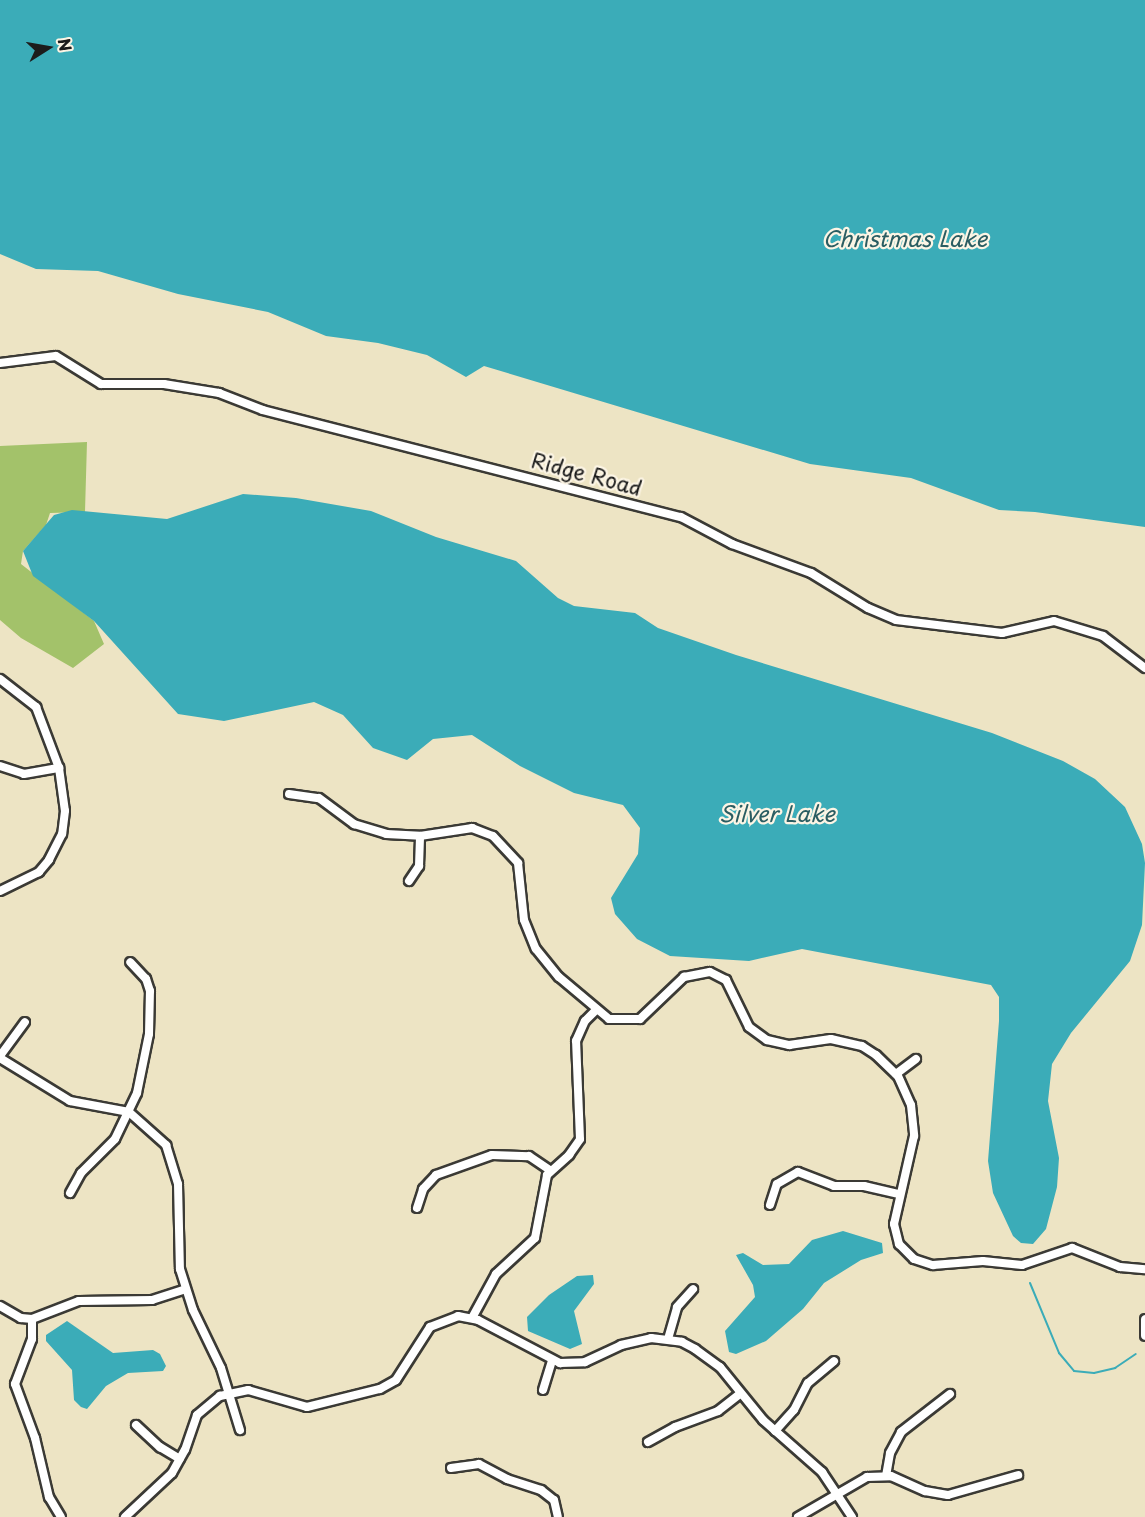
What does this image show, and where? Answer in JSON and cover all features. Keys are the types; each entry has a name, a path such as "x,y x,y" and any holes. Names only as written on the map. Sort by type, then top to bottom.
{"street":[{"name":"Ridge Road","path":"0,363 56,356 101,384 164,384 219,393 263,410 681,517 732,544 811,573 868,608 896,620 1002,633 1054,621 1103,636 1145,668"},
{"path":"0,679 36,707 59,768 65,811 57,849 39,872 0,891"},
{"path":"0,766 24,774 59,768"},
{"path":"289,794 319,798 339,816 369,830 420,836 472,828 504,844 518,863 524,920 536,949 595,1011 620,1022 640,1019 684,977 710,972 732,987 743,1018 757,1035 789,1045 824,1039 847,1042 876,1055 896,1074 906,1090 914,1120 895,1234 906,1252 923,1263 1022,1264 1072,1248 1120,1267 1145,1269"},
{"path":"409,881 419,866 420,836"},
{"path":"70,1193 81,1173 115,1139 137,1092 149,1034 150,992 146,979 130,962"},
{"path":"472,1318 496,1274 535,1238 542,1216 543,1184 550,1170 569,1155 580,1139 576,1041 585,1021 595,1011"},
{"path":"24,1022 0,1057 70,1101 129,1112 157,1133 174,1164 180,1207 180,1269 185,1289 229,1393 240,1430"},
{"path":"896,1074 916,1059"},
{"path":"417,1208 423,1189 436,1174 492,1155 529,1156 550,1170"},
{"path":"770,1205 777,1184 798,1172 834,1186 864,1186 900,1194"},
{"path":"0,1306 21,1318 32,1319 80,1301 152,1300 185,1289"},
{"path":"668,1339 673,1316 693,1289"},
{"path":"125,1517 146,1500 180,1459 197,1415 208,1404 229,1393 248,1390 307,1407 356,1395 396,1380 424,1336 438,1321 458,1316 472,1318 552,1360 585,1362 636,1341 668,1339 708,1356 775,1431 822,1472 852,1517"},
{"path":"32,1319 32,1339 15,1384 35,1438 49,1497 61,1517"},
{"path":"1145,1319 1145,1335"},
{"path":"543,1389 552,1360"},
{"path":"775,1431 795,1410 808,1383 834,1361"},
{"path":"648,1442 675,1427 718,1411 740,1394"},
{"path":"886,1476 890,1453 901,1432 951,1394"},
{"path":"136,1425 160,1447 180,1459"},
{"path":"451,1468 479,1464 507,1479 541,1490 554,1500 558,1517"},
{"path":"798,1517 855,1480 886,1476 925,1491 948,1495 982,1488 1018,1475"}],"green space":[{"path":"87,442 85,512 50,513 46,525 23,551 21,564 94,621 104,644 73,668 21,638 0,620 0,446"}],"water":[{"name":"Christmas Lake","path":"0,0 1145,0 1145,527 1035,512 999,510 911,478 810,464 484,366 466,377 427,355 378,343 326,336 268,312 178,294 98,271 36,269 0,254"},
{"name":"Silver Lake","path":"243,494 296,498 371,511 436,537 516,561 558,598 574,606 635,613 658,628 736,655 992,733 1063,761 1095,779 1125,807 1142,844 1145,863 1142,925 1130,961 1071,1033 1052,1064 1048,1101 1059,1158 1057,1187 1046,1229 1033,1244 1021,1243 1013,1236 993,1193 988,1161 999,997 991,985 802,949 749,961 670,956 637,939 615,914 611,898 638,854 640,828 623,805 574,793 520,766 472,735 433,739 407,760 373,748 343,715 314,702 224,721 178,714 94,621 33,576 23,551 54,515 72,510 167,519"},
{"path":"843,1231 882,1243 883,1253 861,1260 824,1283 803,1309 766,1341 736,1354 729,1352 725,1331 755,1297 753,1285 736,1255 743,1253 763,1265 789,1264 812,1240"},
{"path":"593,1275 594,1284 574,1311 582,1344 570,1349 528,1331 527,1317 549,1295 577,1276"},
{"path":"67,1321 113,1353 153,1350 160,1354 166,1366 163,1371 128,1373 106,1386 87,1409 81,1407 74,1400 72,1370 46,1341 46,1335"}],"waterway":[{"path":"1030,1283 1059,1353 1074,1371 1094,1373 1115,1368 1136,1354"}]}
